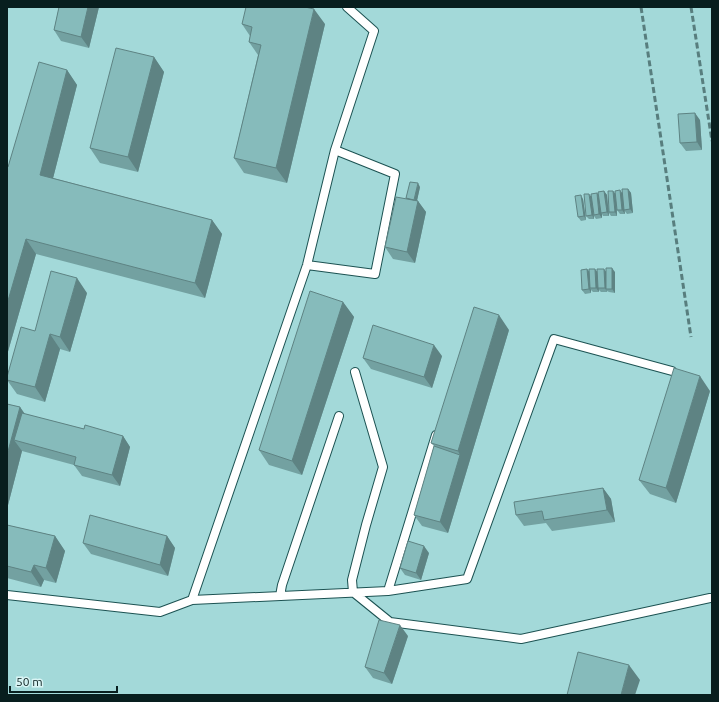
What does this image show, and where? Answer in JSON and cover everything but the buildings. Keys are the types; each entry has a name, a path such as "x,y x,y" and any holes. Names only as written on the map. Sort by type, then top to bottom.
{"lane":[{"path":"192,600 307,264 336,150 374,31 347,7"},
{"path":"307,264 375,274 395,174 336,150"},
{"path":"7,595 160,612 192,600 388,591 467,579 554,339 672,371"},
{"path":"355,372 383,467 352,580 353,592 390,622 521,639 710,598"},
{"path":"280,596 282,586 339,416"},
{"path":"388,591 440,424"}],"railway":[{"path":"641,7 691,337"},
{"path":"691,7 712,141"}]}
